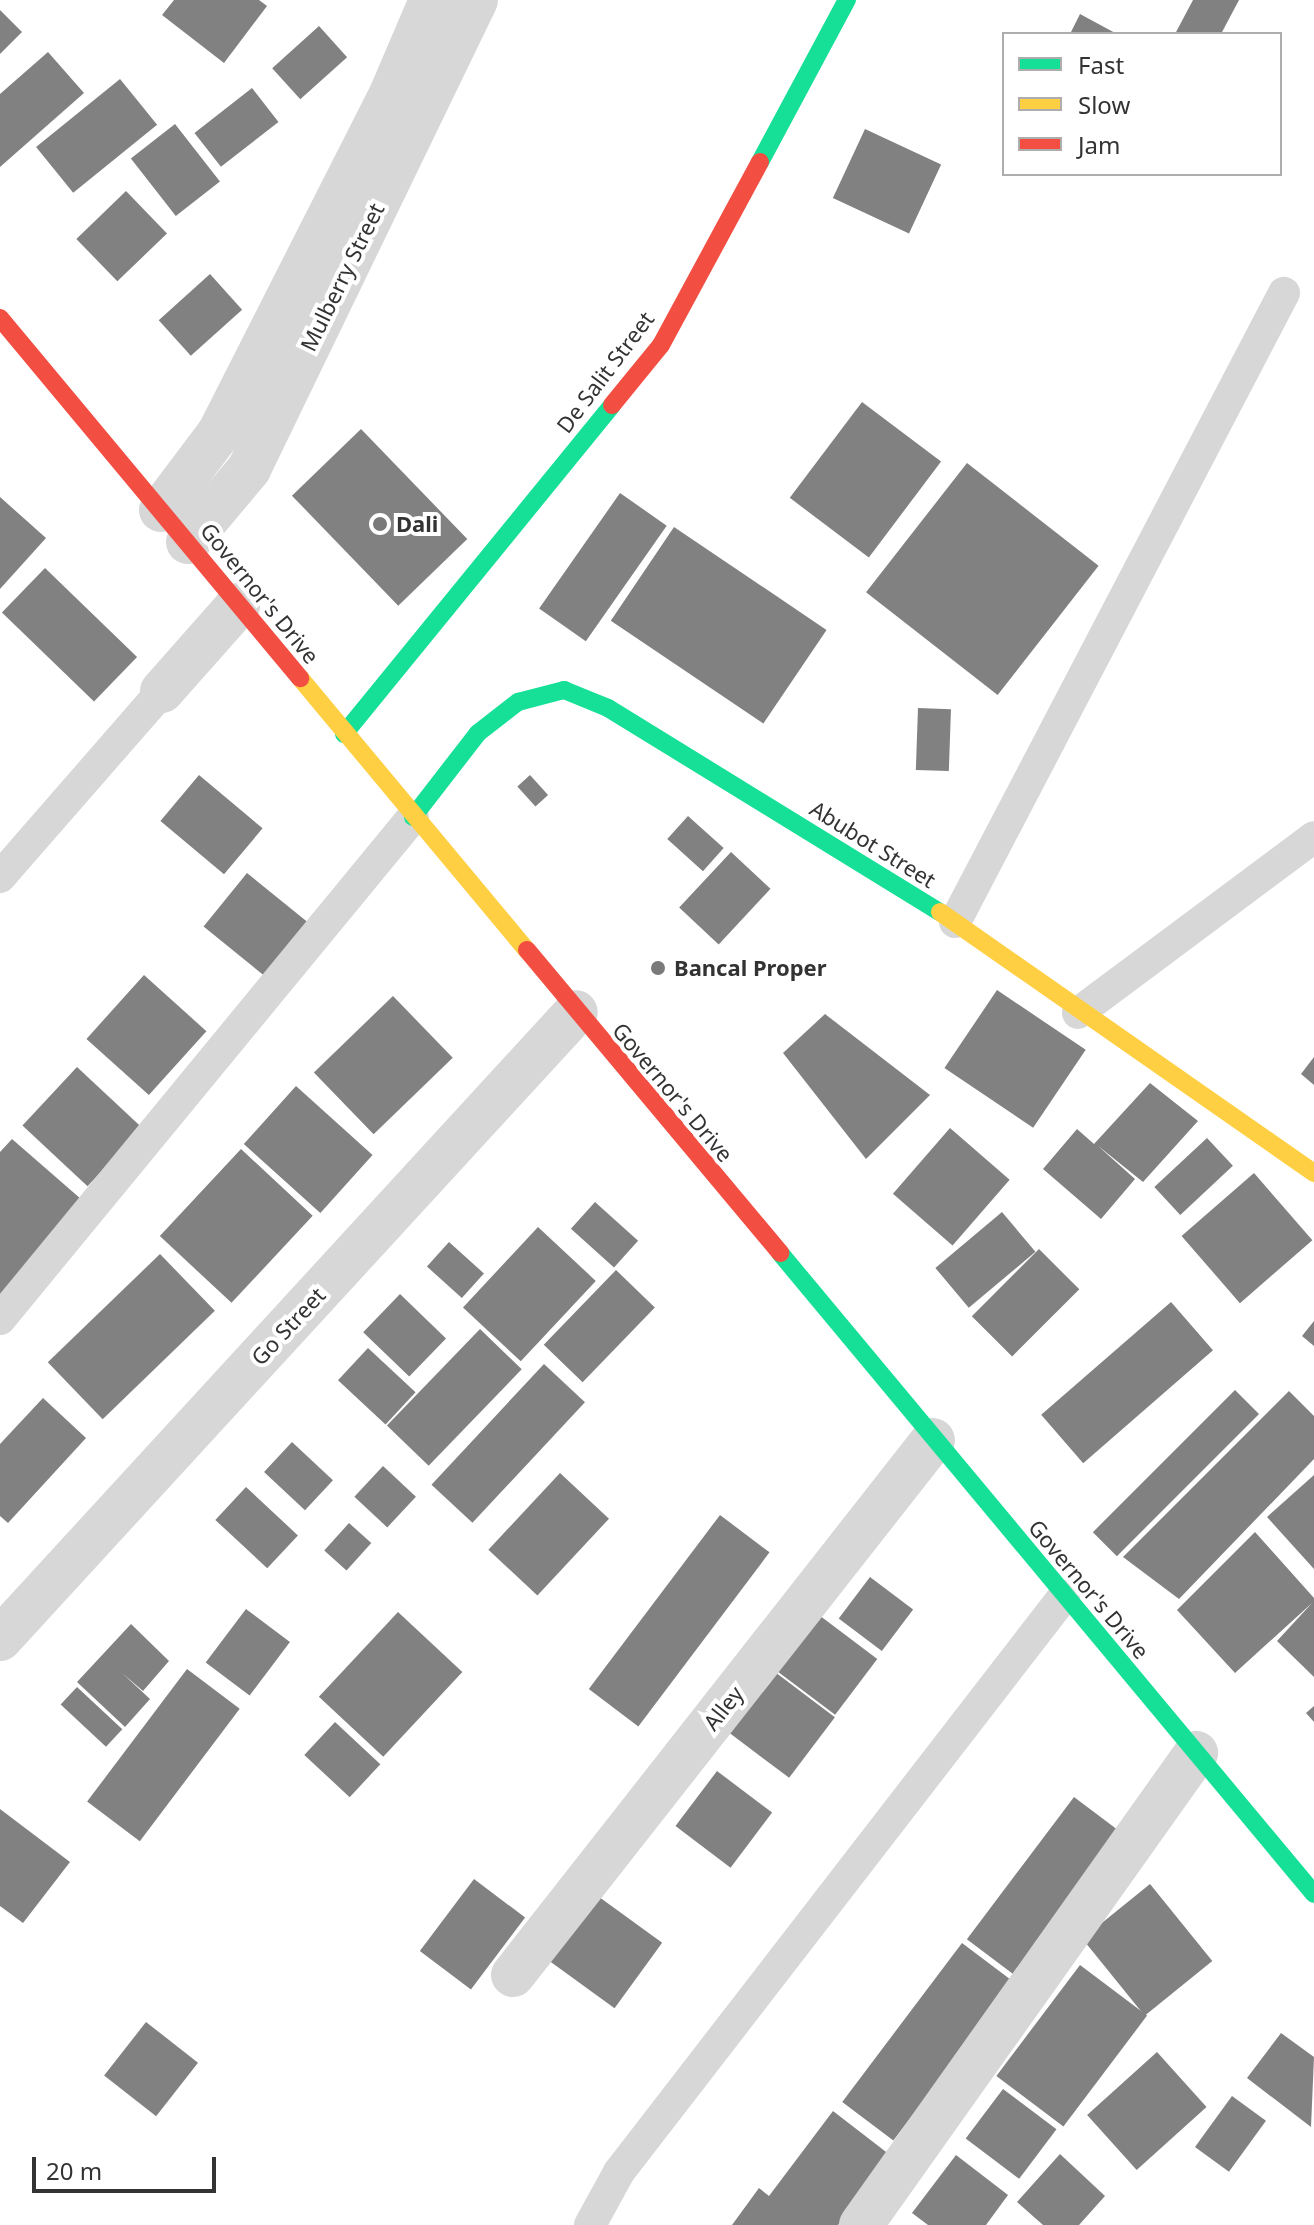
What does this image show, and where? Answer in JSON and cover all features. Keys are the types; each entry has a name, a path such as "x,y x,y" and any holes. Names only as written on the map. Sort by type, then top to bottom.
{"main road":[{"name":"De Salit Street","path":"344,734 661,345 847,0"},
{"name":"Governor's Drive","path":"0,318 1314,1894"},
{"name":"Abubot Street","path":"413,817 478,733 518,702 564,690 608,708 955,922 1078,1013 1314,1173"}],"street":[{"name":"Mulberry Street","path":"174,526 391,94 431,0"},
{"name":"Mulberry Street","path":"174,526 249,469 476,0"},
{"path":"162,691 238,605"},
{"name":"Go Street","path":"0,1639 576,1012"},
{"name":"Alley","path":"513,1975 933,1440"},
{"path":"861,2225 1196,1753"}],"lane":[{"path":"955,922 1284,293"},
{"path":"0,877 162,691"},
{"path":"0,1319 413,817"},
{"path":"1078,1013 1314,837"},
{"path":"590,2225 619,2172 1064,1596"}],"building":[{"path":"174,0 259,0 267,6 224,63 162,15"},
{"path":"1193,0 1239,0 1222,32 1176,32"},
{"path":"0,10 22,32 0,54"},
{"path":"1080,14 1113,32 1071,32"},
{"path":"319,26 347,57 300,99 272,68"},
{"path":"48,52 84,93 0,167 0,94"},
{"path":"120,79 157,125 73,193 36,147"},
{"path":"252,88 278,122 221,167 194,133"},
{"path":"175,124 220,182 176,216 131,158"},
{"path":"865,129 941,164 909,233 833,198"},
{"path":"126,191 167,233 117,281 76,239"},
{"path":"210,274 242,310 191,356 159,320"},
{"path":"862,402 941,462 869,557 790,498"},
{"path":"361,429 467,539 398,606 292,496"},
{"path":"967,463 1099,566 998,695 866,592"},
{"path":"620,493 667,526 586,641 539,609"},
{"path":"0,497 46,538 0,589"},
{"path":"674,527 827,630 763,724 611,621"},
{"path":"45,568 137,657 94,702 2,613"},
{"path":"918,708 951,709 949,771 916,770"},
{"path":"199,775 263,828 224,874 160,821"},
{"path":"530,775 548,795 535,806 517,786"},
{"path":"688,816 724,848 703,871 667,839"},
{"path":"731,852 770,889 719,944 679,908"},
{"path":"247,873 312,925 268,979 204,927"},
{"path":"144,975 206,1031 149,1095 86,1039"},
{"path":"997,990 1086,1050 1033,1128 944,1068"},
{"path":"393,996 453,1058 374,1134 314,1072"},
{"path":"825,1014 930,1095 866,1159 783,1053"},
{"path":"1314,1057 1314,1085 1301,1074"},
{"path":"77,1067 142,1128 88,1186 22,1126"},
{"path":"1150,1083 1198,1121 1143,1182 1097,1145 1135,1179 1101,1219 1043,1169 1077,1129 1094,1144"},
{"path":"296,1086 373,1155 320,1213 244,1144"},
{"path":"950,1128 1010,1180 953,1245 893,1194"},
{"path":"1207,1138 1233,1166 1180,1215 1154,1187"},
{"path":"12,1139 89,1206 0,1308 0,1152"},
{"path":"241,1149 313,1216 232,1303 160,1236"},
{"path":"1254,1173 1312,1240 1240,1303 1182,1236"},
{"path":"595,1202 638,1241 614,1268 571,1229"},
{"path":"1002,1212 1035,1252 969,1308 935,1268"},
{"path":"538,1227 596,1281 521,1361 463,1307"},
{"path":"449,1242 484,1273 462,1298 427,1267"},
{"path":"1039,1249 1079,1289 1012,1356 972,1316"},
{"path":"160,1254 215,1311 103,1419 48,1362"},
{"path":"616,1270 655,1308 583,1382 544,1345"},
{"path":"400,1294 446,1338 409,1377 363,1332"},
{"path":"1171,1302 1213,1350 1083,1463 1041,1415"},
{"path":"1314,1321 1314,1346 1302,1336"},
{"path":"480,1329 522,1369 429,1466 387,1425"},
{"path":"368,1348 416,1392 386,1425 338,1380"},
{"path":"544,1364 585,1402 472,1523 431,1485"},
{"path":"1235,1390 1259,1414 1117,1556 1093,1532"},
{"path":"1289,1391 1314,1416 1314,1459 1179,1599 1123,1557"},
{"path":"43,1398 86,1438 8,1523 0,1516 0,1444"},
{"path":"292,1442 333,1480 305,1510 264,1472"},
{"path":"383,1466 416,1497 387,1527 354,1497"},
{"path":"560,1473 609,1519 537,1595 488,1550"},
{"path":"1314,1475 1314,1569 1267,1517"},
{"path":"246,1487 298,1535 267,1568 215,1520"},
{"path":"720,1515 770,1552 638,1726 589,1689"},
{"path":"349,1523 371,1543 347,1571 324,1550"},
{"path":"1255,1532 1314,1598 1314,1677 1277,1641 1312,1603 1235,1673 1177,1610"},
{"path":"870,1577 913,1609 882,1651 839,1619"},
{"path":"246,1609 290,1642 250,1696 206,1663"},
{"path":"811,1609 877,1659 835,1715 769,1665"},
{"path":"398,1612 462,1672 383,1757 319,1697"},
{"path":"131,1624 169,1661 143,1691 122,1673 150,1699 125,1727 77,1682"},
{"path":"767,1666 835,1717 789,1778 721,1727"},
{"path":"187,1669 240,1709 140,1841 87,1802"},
{"path":"77,1687 122,1729 106,1747 61,1705"},
{"path":"1314,1706 1314,1722 1306,1713"},
{"path":"335,1722 380,1764 350,1797 304,1755"},
{"path":"717,1771 772,1813 731,1868 675,1826"},
{"path":"1074,1797 1128,1837 1020,1979 967,1939"},
{"path":"0,1809 70,1862 23,1923 0,1906"},
{"path":"474,1879 525,1918 471,1989 420,1951"},
{"path":"1150,1884 1212,1961 1145,2016 1082,1939"},
{"path":"595,1894 662,1943 615,2008 547,1960"},
{"path":"962,1943 1013,1982 893,2140 842,2102"},
{"path":"1080,1965 1147,2016 1063,2127 996,2076"},
{"path":"146,2022 198,2063 156,2116 104,2076"},
{"path":"1281,2033 1314,2057 1311,2127 1247,2078"},
{"path":"1157,2052 1207,2107 1137,2170 1087,2115"},
{"path":"1003,2089 1057,2129 1019,2179 966,2139"},
{"path":"1232,2096 1266,2121 1229,2172 1195,2147"},
{"path":"833,2111 890,2155 838,2225 732,2225 759,2188 769,2196"},
{"path":"1060,2154 1105,2196 1079,2225 1043,2225 1017,2202"},
{"path":"956,2155 1008,2195 986,2225 928,2225 912,2213"}],"traffic: fast":[{"path":"760,162 847,0"},
{"path":"344,734 612,405"},
{"path":"413,817 478,733 518,702 564,690 608,708 940,912"},
{"path":"780,1253 1314,1894"}],"traffic: slow":[{"path":"300,678 527,950"},
{"path":"940,912 1314,1173"}],"traffic: jam":[{"path":"612,405 661,345 760,162"},
{"path":"0,318 300,678"},
{"path":"527,950 780,1253"}],"place":[{"name":"Dali","path":"380,524"},
{"name":"Bancal Proper","path":"658,968"}]}
